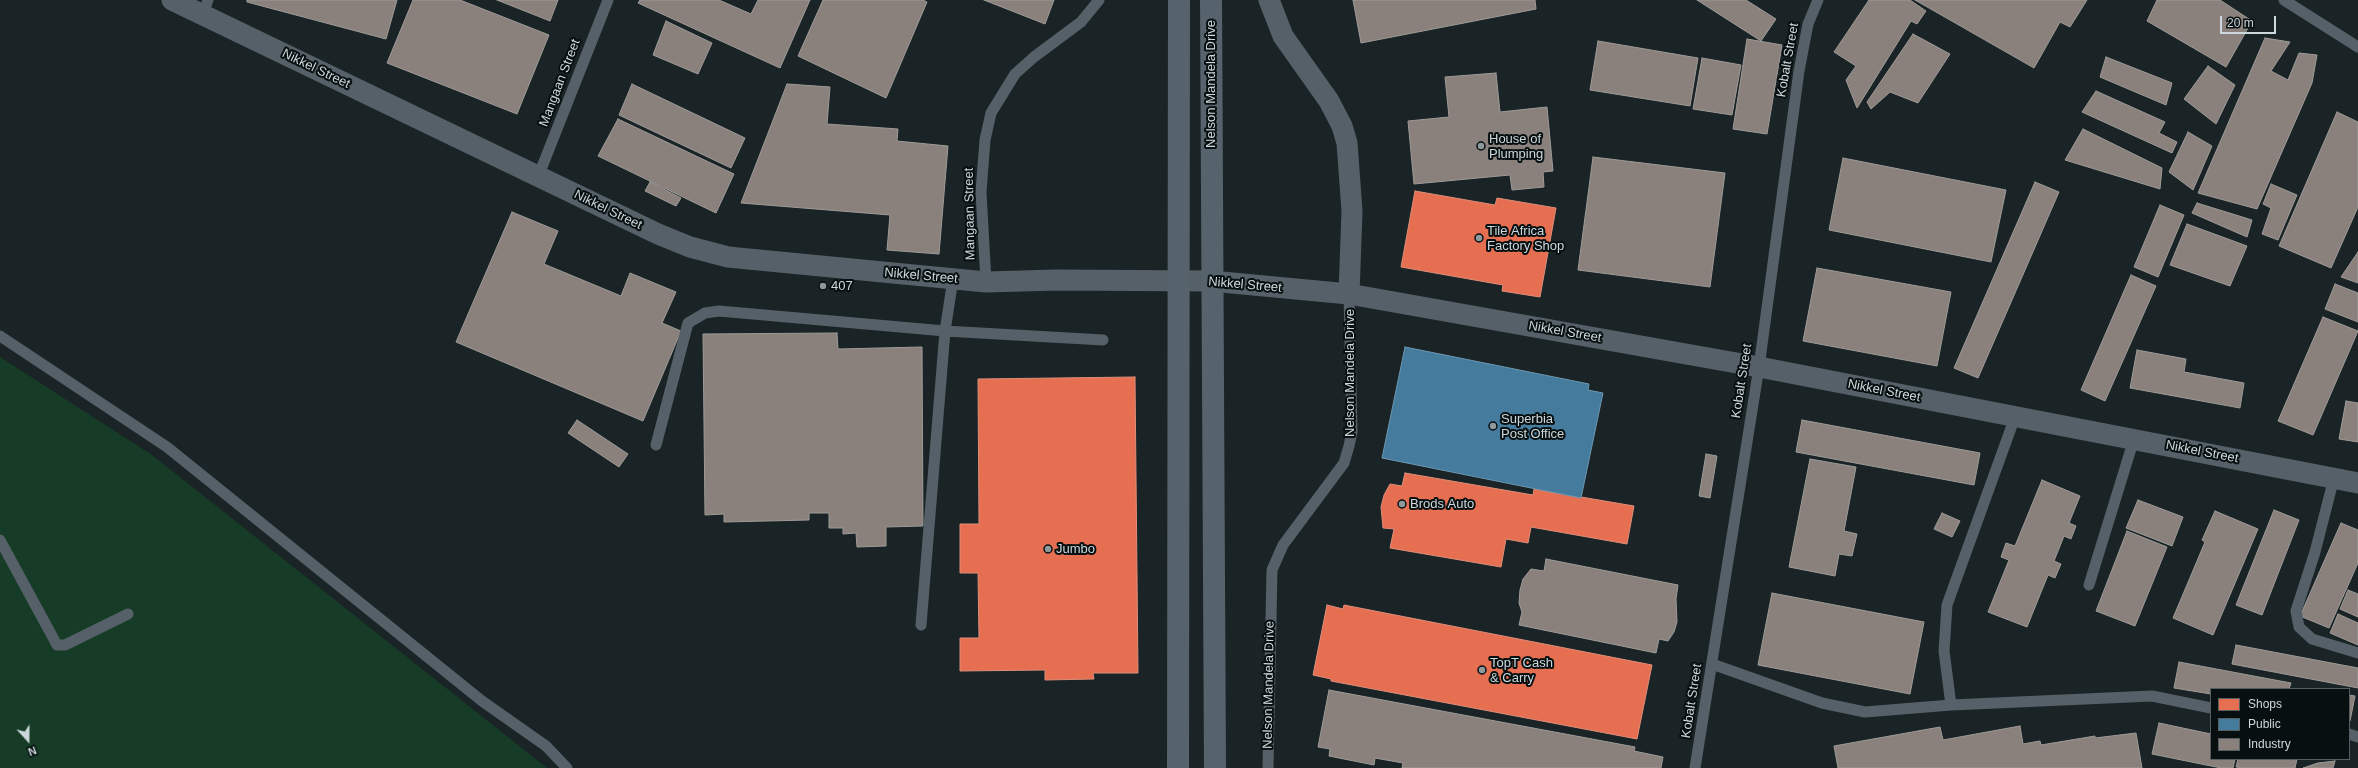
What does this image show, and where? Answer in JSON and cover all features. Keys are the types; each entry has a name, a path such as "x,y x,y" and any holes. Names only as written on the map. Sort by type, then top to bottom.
{"main road":[{"path":"1178,768 1179,0"},
{"name":"Nelson Mandela Drive","path":"1211,0 1213,241 1211,281 1215,768"}],"street":[{"name":"Nikkel Street","path":"172,0 206,7 538,177 658,234 690,247 728,257 986,282 1211,281 1349,294 1759,367 2358,483"},
{"name":"Nelson Mandela Drive","path":"1269,0 1283,36 1329,101 1342,126 1348,143 1352,211 1349,294"}],"lane":[{"name":"Mangaan Street","path":"538,177 608,0"},
{"name":"Mangaan Street","path":"986,282 981,192 985,140 991,113 1015,74 1034,57 1080,22 1099,0"},
{"name":"Kobalt Street","path":"1695,768 1759,367 1799,71 1808,24 1818,0"},
{"path":"2284,0 2358,47"},
{"path":"921,625 945,332 953,279"},
{"name":"Nelson Mandela Drive","path":"1268,768 1272,570 1283,545 1344,463 1349,446 1352,432 1349,294"},
{"path":"656,445 688,323 705,313 719,310 945,332 1103,340"},
{"path":"0,336 167,447 482,701 546,746 567,768"},
{"path":"1951,704 1944,650 1947,606 2015,417"},
{"path":"2089,585 2134,439"},
{"path":"2334,478 2315,552 2296,611 2299,628 2312,638 2358,653"},
{"path":"0,540 57,645 65,645 128,614"},
{"path":"1712,664 1822,703 1865,712 1951,704 2152,696 2210,708"}],"green space":[{"path":"0,357 152,455 547,768 0,768"}],"building: Shops":[{"name":"Tile Africa Factory Shop","path":"1415,191 1495,205 1497,198 1556,208 1540,297 1502,291 1503,285 1401,267"},
{"name":"Jumbo","path":"1135,377 1138,673 1093,673 1094,679 1045,680 1045,670 960,671 960,638 979,638 978,573 960,573 960,524 979,524 978,379"},
{"path":"1405,473 1533,495 1534,489 1634,506 1627,544 1531,527 1528,543 1506,539 1501,567 1390,548 1394,529 1383,528 1381,507 1384,495 1390,484 1402,486"},
{"name":"TopT Cash & Carry","path":"1327,605 1343,609 1344,605 1652,665 1637,739 1331,681 1331,679 1313,675"}],"building: Public":[{"name":"Superbia Post Office","path":"1405,347 1589,384 1588,390 1603,393 1581,498 1382,458"}],"building: Industry":[{"path":"247,0 397,0 386,39 247,2"},
{"path":"413,0 460,0 549,35 517,114 387,63"},
{"path":"497,0 558,0 550,21"},
{"path":"640,0 719,0 751,14 758,0 810,0 780,68 638,3"},
{"path":"823,0 923,0 927,2 886,98 798,56"},
{"path":"984,0 1054,0 1045,24"},
{"path":"1353,0 1535,0 1536,9 1361,43"},
{"path":"1697,0 1746,0 1776,19 1761,41"},
{"path":"1869,0 1910,0 1926,11 1917,24 1911,21 1857,108 1846,80 1856,66 1834,52"},
{"path":"1915,0 2087,0 2070,27 2060,22 2034,68"},
{"path":"2157,0 2220,0 2252,21 2226,67 2147,21"},
{"path":"666,21 712,43 698,74 653,55"},
{"path":"1913,34 1950,54 1918,103 1890,92 1871,109 1867,102"},
{"path":"2265,38 2290,42 2271,71 2288,80 2299,53 2317,55 2312,83 2257,209 2198,193"},
{"path":"1747,39 1782,45 1767,134 1733,129"},
{"path":"1598,41 1698,58 1690,106 1590,90"},
{"path":"2106,57 2172,83 2166,105 2100,77"},
{"path":"1702,58 1741,65 1732,115 1693,109"},
{"path":"2208,66 2235,85 2216,124 2184,99"},
{"name":"House of Plumping","path":"1496,73 1500,112 1547,107 1553,171 1543,172 1544,187 1512,190 1510,175 1414,184 1408,121 1449,117 1445,77"},
{"path":"632,84 745,138 731,168 619,115"},
{"path":"787,84 830,87 827,124 898,129 897,141 948,146 939,254 887,250 890,215 741,203"},
{"path":"2096,91 2165,122 2159,133 2177,142 2172,153 2082,112"},
{"path":"2337,112 2358,122 2358,207 2331,268 2279,246"},
{"path":"618,119 734,174 716,213 598,156"},
{"path":"2083,129 2162,168 2160,189 2065,160"},
{"path":"2188,132 2212,146 2193,190 2169,172"},
{"path":"1593,157 1725,173 1710,287 1578,270"},
{"path":"1843,158 2006,190 1991,262 1829,230"},
{"path":"650,182 681,198 676,206 645,191"},
{"path":"2035,182 2059,192 1978,378 1954,368"},
{"path":"2271,184 2297,195 2278,240 2262,234 2271,208 2263,204"},
{"path":"2197,203 2252,220 2247,237 2192,213"},
{"path":"2160,205 2184,215 2158,277 2134,267"},
{"path":"512,212 558,231 544,264 621,296 630,273 676,292 662,323 681,331 643,421 456,342"},
{"path":"2187,224 2247,246 2230,286 2170,265"},
{"path":"2358,252 2358,283 2341,277"},
{"path":"1817,268 1951,292 1937,366 1803,341"},
{"path":"2131,275 2156,286 2105,401 2081,390"},
{"path":"2335,284 2358,293 2358,322 2325,309"},
{"path":"2323,317 2358,331 2313,435 2278,421"},
{"path":"837,333 838,349 922,347 923,526 886,527 886,546 857,547 856,533 843,534 843,528 829,528 829,513 809,513 809,520 724,522 724,514 705,515 703,334"},
{"path":"2137,350 2186,359 2184,372 2244,383 2240,408 2130,388"},
{"path":"2346,401 2358,403 2358,442 2339,439"},
{"path":"577,420 628,454 619,467 568,433"},
{"path":"1802,420 1980,453 1974,485 1796,452"},
{"path":"1706,454 1717,456 1710,498 1699,496"},
{"path":"1810,459 1856,467 1844,531 1857,534 1852,556 1839,554 1835,576 1789,567"},
{"path":"2042,480 2080,496 2069,523 2076,526 2071,539 2064,536 2054,561 2061,564 2055,578 2048,575 2027,627 1988,612 2009,560 2001,557 2006,543 2015,546"},
{"path":"2138,500 2183,517 2172,546 2126,528"},
{"path":"2274,510 2299,520 2262,615 2236,605"},
{"path":"2215,511 2258,529 2213,635 2173,618 2205,542 2202,540"},
{"path":"1942,513 1960,521 1952,537 1934,529"},
{"path":"2341,523 2358,530 2358,563 2329,628 2300,616"},
{"path":"2127,531 2167,547 2135,626 2096,611"},
{"path":"1546,559 1678,585 1676,599 1677,622 1674,632 1668,641 1659,639 1656,653 1519,625 1522,612 1519,603 1520,590 1523,579 1531,569 1544,571"},
{"path":"2348,590 2358,594 2358,617 2340,609"},
{"path":"1772,593 1924,622 1910,694 1758,665"},
{"path":"2338,614 2358,623 2358,645 2330,633"},
{"path":"2236,645 2358,668 2358,688 2232,664"},
{"path":"2179,662 2291,683 2289,688 2210,688 2210,694 2174,688"},
{"path":"1329,690 1635,747 1634,751 1663,757 1661,768 1402,768 1403,763 1375,758 1374,765 1329,756 1330,749 1318,747"},
{"path":"2350,695 2355,696 2350,721"},
{"path":"2159,723 2210,734 2210,760 2235,760 2233,768 2221,768 2152,754"},
{"path":"2020,726 2023,744 2040,741 2041,745 2095,736 2095,738 2136,733 2142,768 1838,768 1834,746 1940,727 1943,740"},
{"path":"2238,760 2297,760 2295,768 2236,767"},
{"path":"2335,761 2333,768 2303,768 2318,763"}],"place":[{"name":"House of Plumping","path":"1481,146"},
{"name":"Tile Africa Factory Shop","path":"1479,238"},
{"name":"407","path":"823,286"},
{"name":"Superbia Post Office","path":"1493,426"},
{"name":"Brods Auto","path":"1402,504"},
{"name":"Jumbo","path":"1048,549"},
{"name":"TopT Cash & Carry","path":"1482,670"}]}
